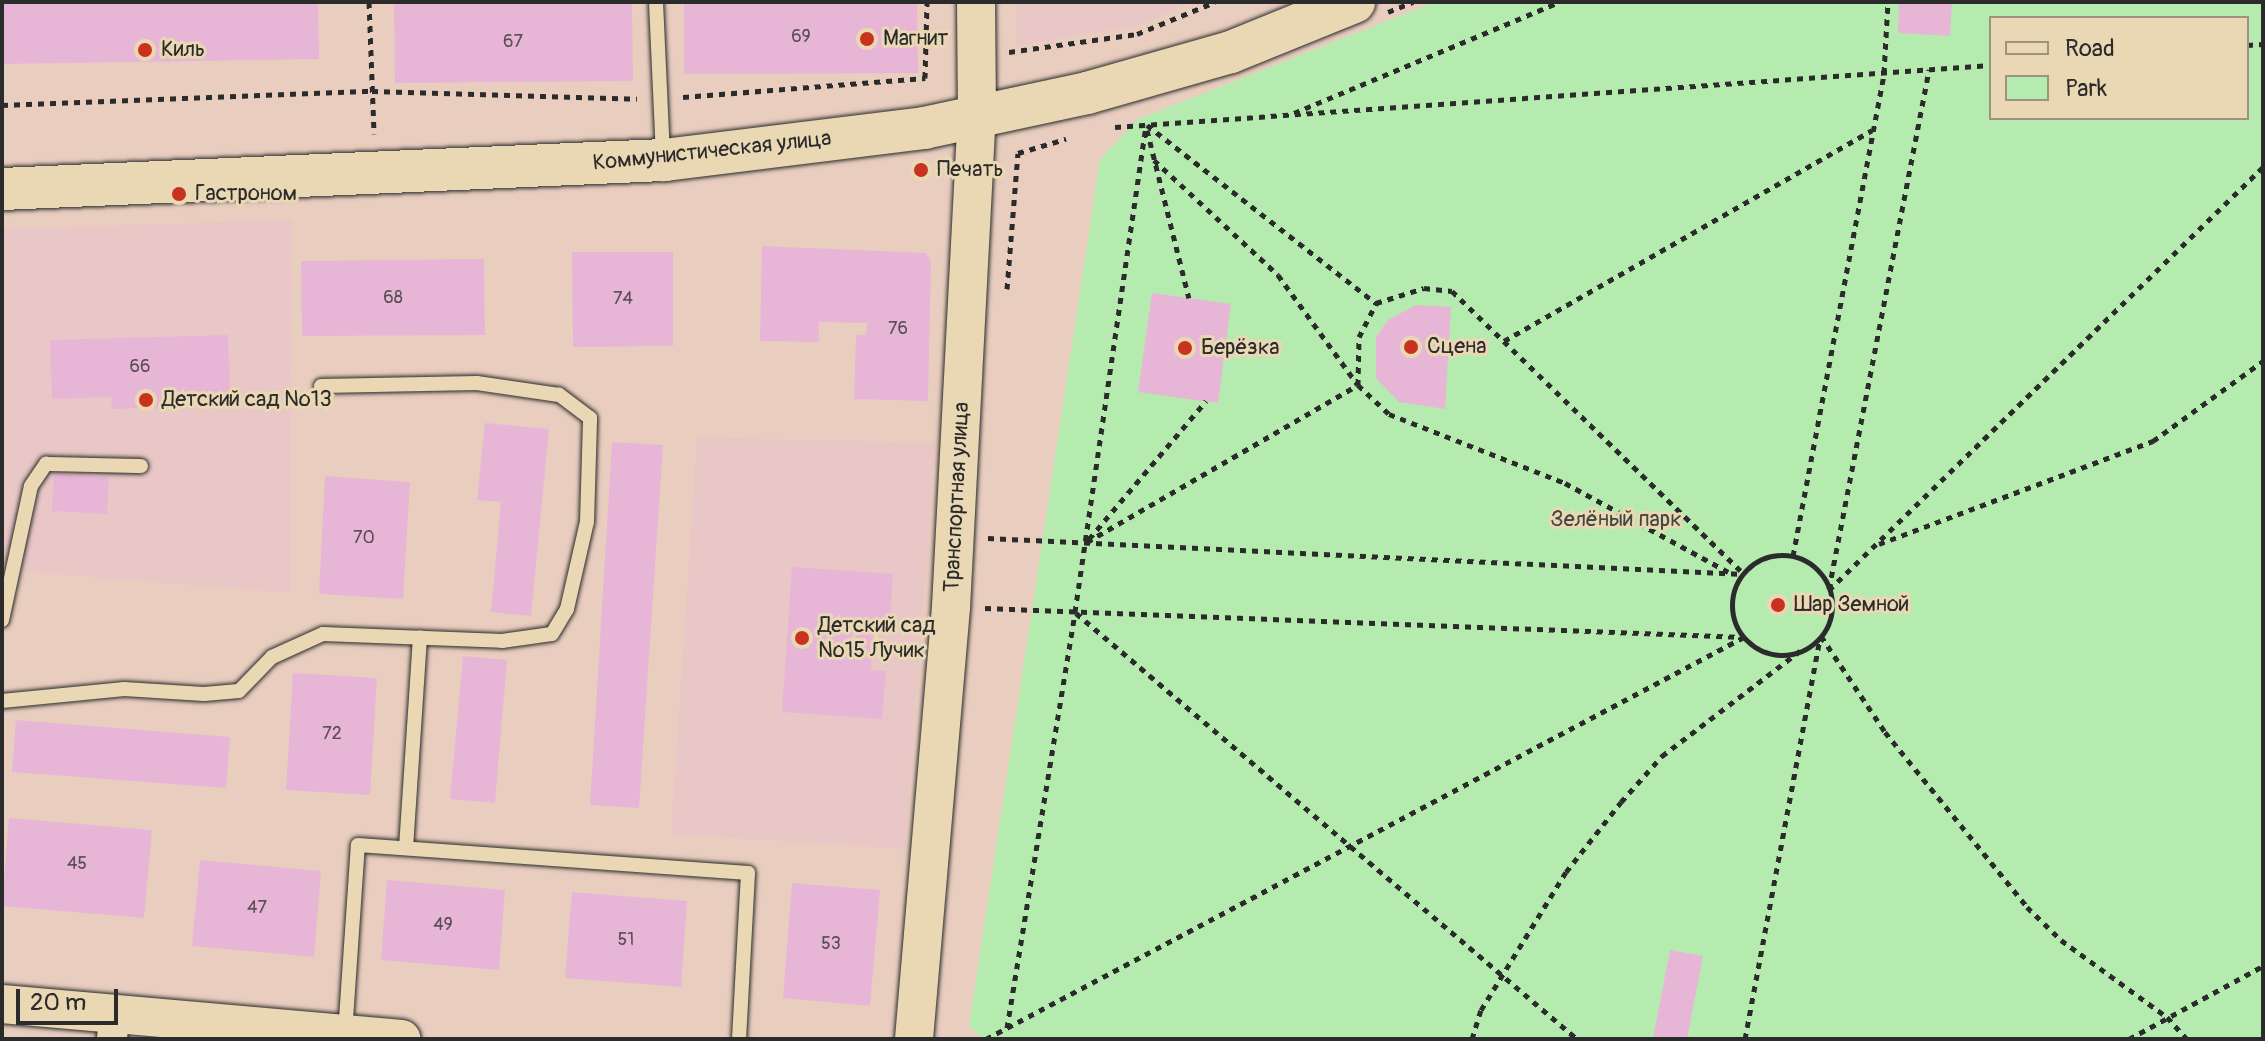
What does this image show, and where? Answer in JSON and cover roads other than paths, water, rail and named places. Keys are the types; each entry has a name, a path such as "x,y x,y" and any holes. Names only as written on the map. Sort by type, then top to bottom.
{"main road":[{"name":"Коммунистическая улица","path":"2,189 664,160 924,128 977,114 1087,93 1231,52 1354,2"}],"street":[{"name":"Транспортная улица","path":"914,1039 951,607 977,114 976,2"},
{"path":"2,1004 113,1026 345,1034 401,1039"}],"lane":[{"path":"656,2 664,160"},
{"path":"2,701 124,689 204,694 239,691 272,657 323,634 502,641 552,634 567,609 587,522 590,418 559,395 477,383 321,386"},
{"path":"2,620 31,486 46,464 141,466"},
{"path":"406,848 420,637"},
{"path":"345,1034 358,845 748,873 739,1039"}],"place":[{"name":"Магнит","path":"867,39"},
{"name":"Киль","path":"145,50"},
{"name":"Печать","path":"921,170"},
{"name":"Гастроном","path":"179,194"},
{"name":"Сцена","path":"1411,347"},
{"name":"Берёзка","path":"1185,348"},
{"name":"Детский сад №13","path":"146,400"},
{"name":"Шар Земной","path":"1778,605"},
{"name":"Детский сад №15 Лучик","path":"802,638"}],"park label":[{"name":"Зелёный парк","path":"1616,520"}]}
